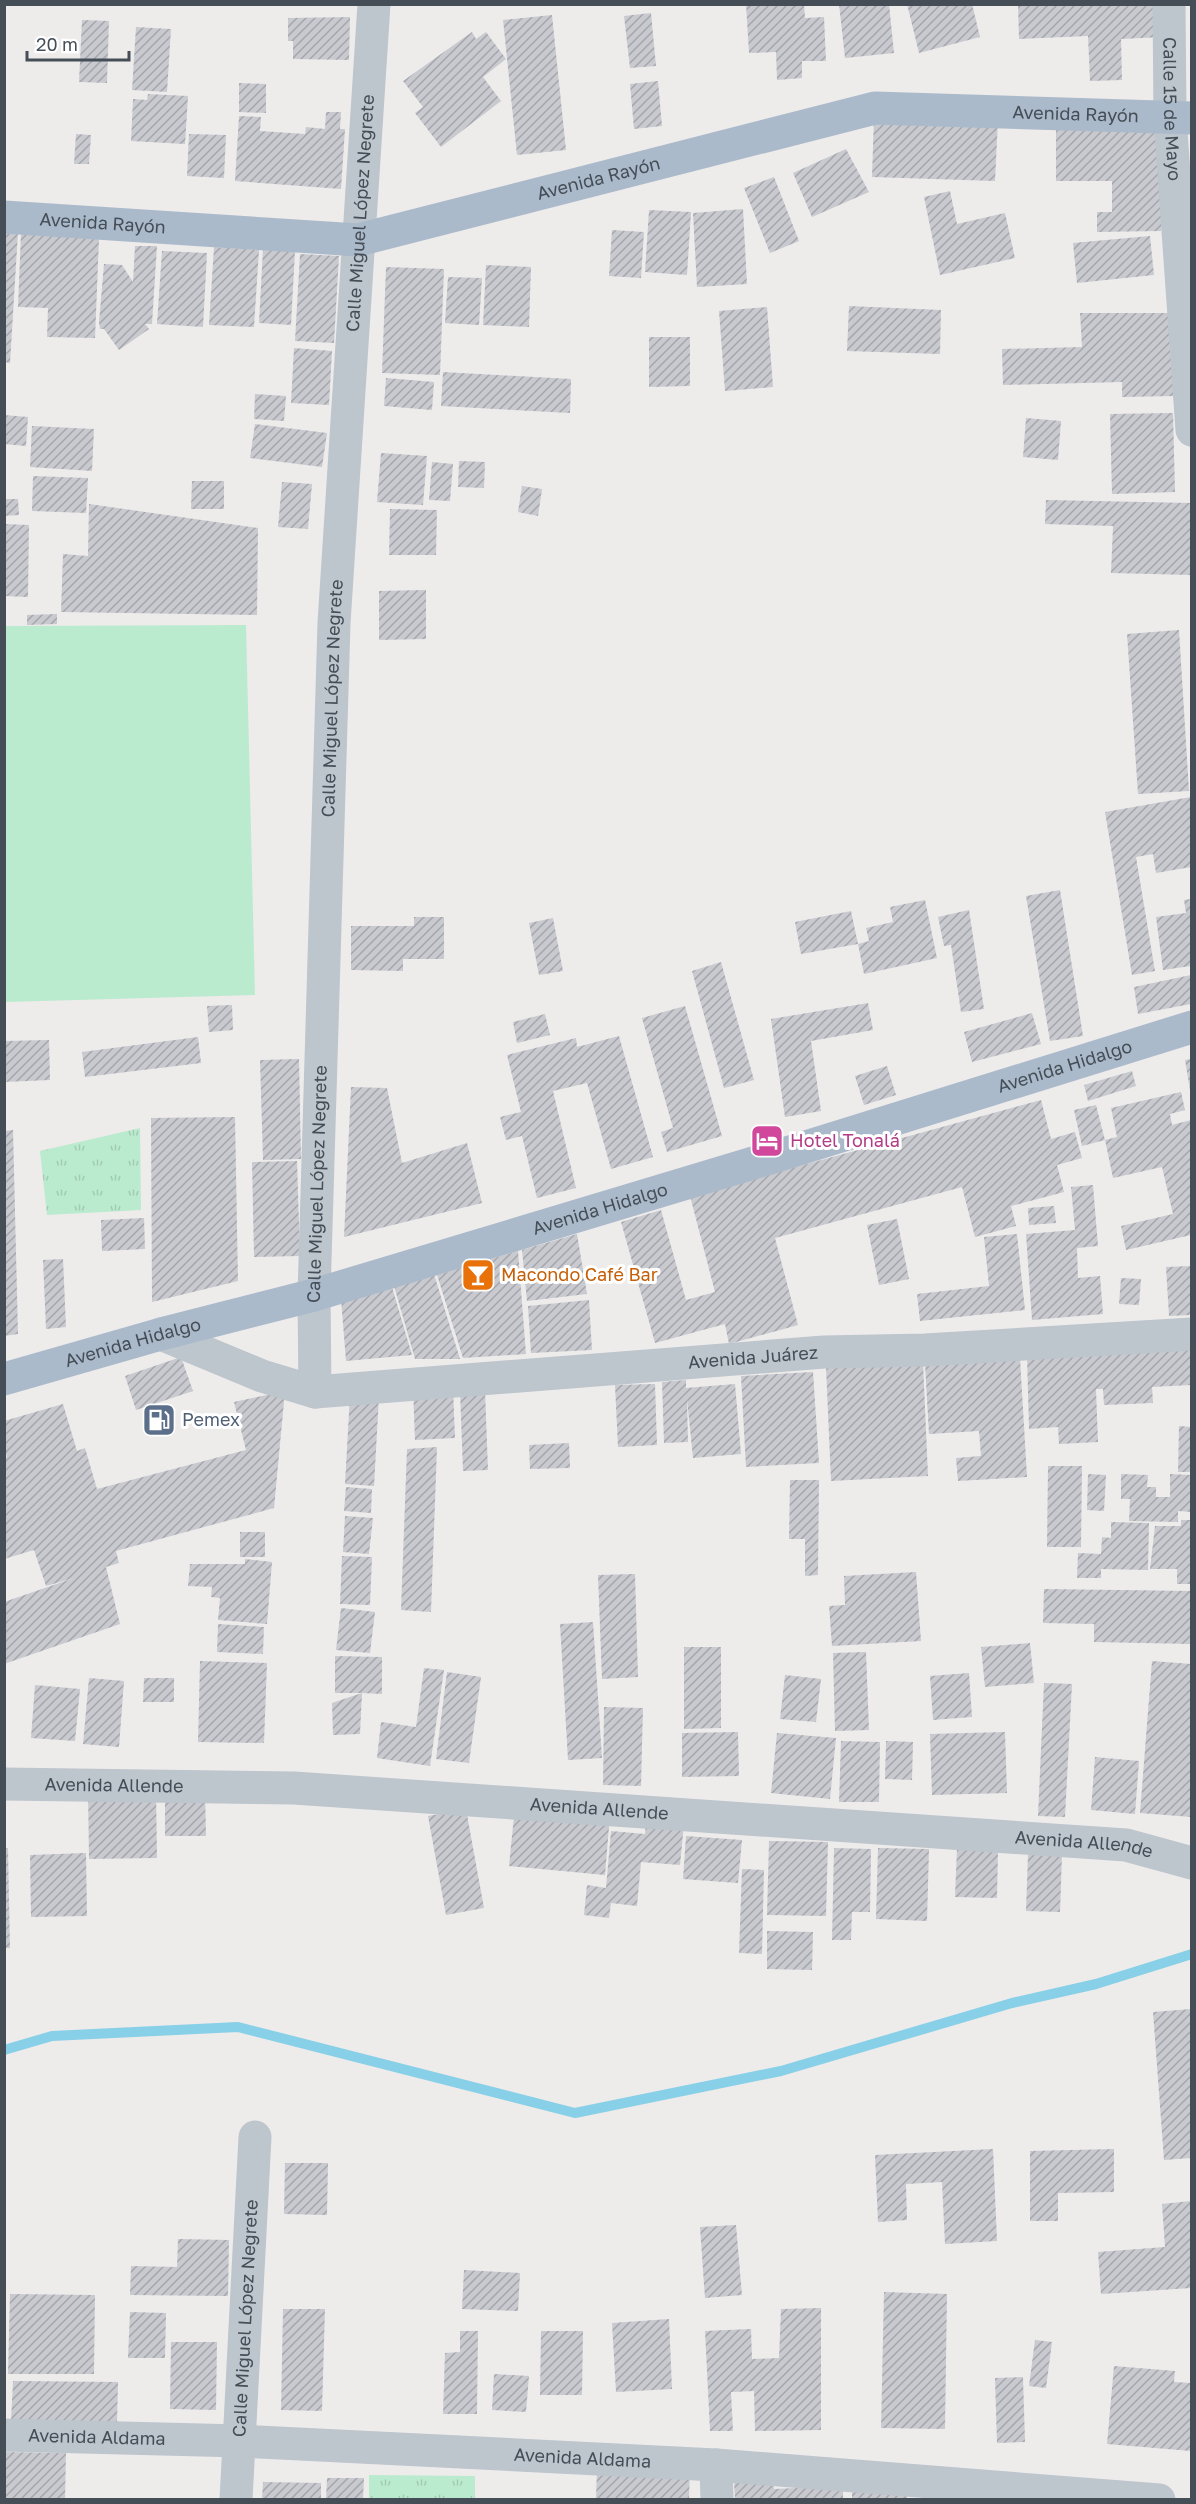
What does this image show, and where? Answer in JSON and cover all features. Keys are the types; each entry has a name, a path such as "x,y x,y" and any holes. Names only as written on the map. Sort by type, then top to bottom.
{"main road":[{"name":"Avenida Rayón","path":"4,217 358,240 875,108 1181,117"},
{"name":"Avenida Hidalgo","path":"4,1379 161,1334 314,1295 792,1152 1191,1027"}],"street":[{"name":"Calle Miguel López Negrete","path":"315,1392 314,1295 334,622 374,4"},
{"name":"Calle 15 de Mayo","path":"1169,4 1181,117 1191,430"},
{"path":"161,1334 262,1376 315,1392"},
{"name":"Avenida Juárez","path":"315,1392 824,1352 925,1350 1191,1334"},
{"name":"Avenida Allende","path":"4,1784 306,1789 1126,1845 1191,1863"},
{"name":"Calle Miguel López Negrete","path":"236,2499 241,2441 255,2137"},
{"name":"Avenida Aldama","path":"4,2435 241,2441 716,2465 1159,2499"},
{"path":"716,2465 717,2499"}],"green space":[{"path":"246,625 255,995 5,1002 5,626"},
{"path":"140,1128 141,1210 47,1215 40,1151"},
{"path":"369,2475 475,2476 475,2499 369,2499"}],"building":[{"path":"746,4 804,4 805,18 824,17 826,61 802,61 802,78 777,80 776,52 749,53"},
{"path":"839,4 889,4 894,53 845,58"},
{"path":"907,4 972,4 980,37 919,53"},
{"path":"1018,4 1163,4 1164,37 1121,39 1122,80 1090,81 1088,36 1019,39"},
{"path":"651,13 656,66 630,68 624,16"},
{"path":"552,15 566,150 517,155 503,20"},
{"path":"350,17 349,60 293,59 293,41 288,41 288,18"},
{"path":"82,20 109,21 107,83 79,82"},
{"path":"136,27 171,29 167,92 132,90"},
{"path":"472,32 476,39 486,32 506,59 483,77 501,101 441,147 415,113 423,107 403,81"},
{"path":"658,81 662,126 634,129 630,84"},
{"path":"239,83 266,84 266,113 239,112"},
{"path":"148,94 188,96 185,144 131,141 133,99 147,100"},
{"path":"326,112 341,112 340,129 345,129 341,189 235,181 239,116 261,117 260,131 305,134 306,127 325,129"},
{"path":"874,116 998,120 995,181 872,177"},
{"path":"1161,122 1161,231 1097,232 1097,212 1112,212 1112,181 1056,181 1056,123"},
{"path":"76,134 91,135 89,164 74,164"},
{"path":"189,134 226,135 224,178 187,176"},
{"path":"846,149 869,192 812,217 793,173"},
{"path":"774,177 799,241 770,253 744,188"},
{"path":"950,191 957,224 1005,213 1015,258 940,275 924,197"},
{"path":"743,209 747,284 697,287 693,213"},
{"path":"649,210 691,212 687,275 645,272"},
{"path":"612,230 644,232 641,278 609,276"},
{"path":"4,231 18,232 10,363 4,362"},
{"path":"21,233 99,239 95,338 47,337 48,308 18,307"},
{"path":"1150,236 1154,275 1077,283 1073,243"},
{"path":"135,246 157,246 152,324 145,324 149,329 119,350 104,329 100,329 104,264 122,265 133,282"},
{"path":"214,247 259,250 254,327 209,325"},
{"path":"263,249 295,251 291,325 259,323"},
{"path":"162,251 207,253 203,327 157,324"},
{"path":"300,254 339,256 334,343 295,341"},
{"path":"486,265 531,267 529,327 483,325"},
{"path":"386,267 444,269 440,375 382,373"},
{"path":"448,277 482,278 479,325 445,323"},
{"path":"849,306 941,310 940,354 847,351"},
{"path":"767,307 773,387 725,391 719,311"},
{"path":"1080,313 1176,313 1176,396 1122,397 1122,382 1003,385 1002,349 1082,347"},
{"path":"649,337 690,337 690,386 649,387"},
{"path":"294,348 332,351 329,405 291,403"},
{"path":"443,372 571,379 570,413 441,406"},
{"path":"386,378 434,382 432,410 384,406"},
{"path":"255,394 286,396 284,421 254,419"},
{"path":"1173,413 1175,492 1112,494 1110,414"},
{"path":"4,415 28,417 26,446 4,444"},
{"path":"1026,418 1061,421 1058,460 1023,457"},
{"path":"255,424 327,433 322,467 250,458"},
{"path":"32,426 94,429 92,471 30,467"},
{"path":"381,453 427,456 423,505 377,502"},
{"path":"459,461 485,462 484,488 458,487"},
{"path":"432,462 453,464 450,501 429,500"},
{"path":"33,476 88,478 86,513 32,511"},
{"path":"192,481 224,481 224,509 191,509"},
{"path":"282,482 312,484 308,529 278,527"},
{"path":"522,486 542,489 538,516 518,512"},
{"path":"4,499 18,499 19,515 4,516"},
{"path":"1046,500 1191,503 1191,575 1111,573 1113,526 1045,524"},
{"path":"89,504 258,528 257,615 61,612 63,554 88,556"},
{"path":"390,509 437,510 436,555 389,555"},
{"path":"4,524 29,525 28,597 4,596"},
{"path":"426,590 426,639 379,640 379,591"},
{"path":"57,614 57,624 27,625 27,615"},
{"path":"1179,630 1189,791 1138,794 1127,634"},
{"path":"1191,797 1191,867 1156,873 1153,854 1136,857 1155,971 1132,975 1105,812"},
{"path":"1060,890 1083,1036 1050,1041 1026,896"},
{"path":"1191,899 1191,966 1163,970 1156,917 1186,913 1184,900"},
{"path":"925,900 937,958 864,974 858,944 869,941 866,928 893,922 890,907"},
{"path":"969,910 984,1009 961,1012 951,945 944,946 938,917"},
{"path":"851,911 858,944 801,954 795,922"},
{"path":"414,917 444,917 444,959 403,959 403,971 351,970 351,926 414,926"},
{"path":"553,918 563,971 539,975 529,923"},
{"path":"721,962 754,1080 724,1088 692,971"},
{"path":"1191,975 1191,1004 1138,1014 1134,987"},
{"path":"868,1003 873,1030 811,1041 821,1111 785,1117 771,1019"},
{"path":"232,1005 233,1030 209,1032 207,1006"},
{"path":"685,1006 722,1136 667,1152 661,1132 673,1128 642,1018"},
{"path":"1032,1013 1041,1044 972,1062 964,1032"},
{"path":"545,1014 550,1035 517,1043 513,1022"},
{"path":"619,1036 653,1157 611,1169 587,1083 553,1091 576,1188 537,1198 522,1136 506,1140 500,1117 521,1112 507,1055 576,1038 577,1047"},
{"path":"198,1037 201,1063 85,1077 82,1052"},
{"path":"49,1040 50,1080 4,1082 4,1041"},
{"path":"299,1059 301,1159 263,1160 260,1060"},
{"path":"1191,1059 1191,1090 1190,1090 1185,1060"},
{"path":"887,1066 896,1095 864,1105 855,1076"},
{"path":"1132,1071 1136,1086 1088,1101 1084,1085"},
{"path":"351,1087 387,1088 402,1163 467,1143 482,1203 344,1237"},
{"path":"1181,1092 1185,1110 1170,1114 1172,1125 1191,1120 1191,1235 1126,1250 1121,1226 1173,1214 1162,1167 1113,1178 1105,1140 1117,1137 1111,1108"},
{"path":"1041,1100 1051,1139 1075,1132 1082,1158 1057,1165 1064,1192 1011,1206 1016,1226 975,1237 962,1187 775,1238 798,1325 729,1344 725,1324 655,1343 621,1222 661,1210 686,1300 715,1292 690,1196"},
{"path":"1096,1105 1105,1140 1082,1146 1074,1110"},
{"path":"235,1117 238,1281 152,1302 151,1118"},
{"path":"13,1130 18,1334 4,1336 4,1131"},
{"path":"297,1161 300,1256 254,1257 252,1162"},
{"path":"1093,1185 1098,1246 1077,1248 1078,1278 1100,1276 1103,1314 1032,1320 1026,1234 1075,1230 1071,1187"},
{"path":"1054,1206 1056,1223 1029,1225 1028,1208"},
{"path":"144,1218 145,1249 102,1251 101,1220"},
{"path":"897,1219 909,1279 879,1285 867,1225"},
{"path":"577,1234 587,1294 527,1301 522,1250"},
{"path":"1017,1234 1025,1310 920,1321 917,1294 989,1286 984,1237"},
{"path":"518,1251 526,1354 463,1358 437,1275"},
{"path":"63,1259 66,1327 46,1329 43,1260"},
{"path":"1191,1266 1191,1315 1169,1316 1166,1267"},
{"path":"434,1274 460,1359 415,1359 394,1286"},
{"path":"1121,1278 1141,1279 1139,1305 1119,1304"},
{"path":"392,1287 412,1355 346,1361 341,1299"},
{"path":"589,1300 592,1350 531,1353 528,1306"},
{"path":"1191,1349 1191,1385 1152,1387 1153,1403 1104,1405 1103,1389 1096,1389 1098,1442 1059,1444 1058,1427 1029,1429 1027,1356"},
{"path":"181,1357 193,1391 136,1410 125,1376"},
{"path":"1020,1358 1027,1477 958,1481 956,1458 981,1456 979,1431 929,1434 925,1364"},
{"path":"923,1362 928,1476 831,1481 826,1367"},
{"path":"813,1372 819,1463 746,1467 741,1376"},
{"path":"686,1380 686,1388 735,1384 741,1454 693,1458 687,1399 688,1442 664,1443 662,1382"},
{"path":"655,1384 657,1445 618,1447 615,1385"},
{"path":"453,1389 455,1438 415,1440 413,1390"},
{"path":"485,1390 488,1470 463,1471 460,1391"},
{"path":"285,1391 274,1508 116,1551 119,1563 106,1567 120,1624 4,1664 4,1602 74,1578 46,1586 34,1550 4,1559 4,1458 7,1457 4,1447 4,1421 63,1404 77,1451 85,1448 97,1489 246,1450 234,1402"},
{"path":"350,1395 379,1396 374,1486 345,1484"},
{"path":"1179,1426 1191,1427 1191,1472 1178,1472"},
{"path":"569,1443 570,1468 530,1469 529,1445"},
{"path":"437,1447 431,1612 401,1610 407,1449"},
{"path":"1048,1466 1082,1466 1081,1547 1047,1547"},
{"path":"1088,1474 1106,1475 1104,1511 1087,1510"},
{"path":"1121,1474 1148,1475 1147,1487 1156,1487 1156,1497 1170,1497 1170,1474 1191,1475 1191,1512 1178,1511 1178,1522 1129,1521 1130,1499 1121,1499"},
{"path":"790,1480 819,1480 818,1575 805,1576 805,1539 789,1539"},
{"path":"346,1487 372,1489 371,1513 344,1511"},
{"path":"345,1516 373,1518 369,1554 343,1552"},
{"path":"1181,1520 1191,1520 1191,1584 1177,1584 1177,1569 1150,1569 1155,1526 1181,1526"},
{"path":"1111,1522 1149,1523 1148,1570 1101,1569 1101,1578 1077,1578 1078,1553 1101,1554 1102,1537 1111,1538"},
{"path":"240,1532 265,1532 265,1557 240,1557"},
{"path":"342,1556 372,1557 370,1605 340,1604"},
{"path":"245,1559 272,1562 267,1624 218,1620 220,1598 211,1597 212,1587 188,1586 190,1564 245,1564"},
{"path":"916,1572 921,1641 832,1646 829,1606 845,1605 844,1576"},
{"path":"635,1574 638,1677 602,1679 598,1575"},
{"path":"1044,1589 1191,1591 1191,1644 1094,1642 1094,1624 1043,1623"},
{"path":"341,1608 375,1612 370,1653 336,1650"},
{"path":"593,1622 602,1758 568,1760 560,1624"},
{"path":"218,1624 264,1627 263,1654 217,1652"},
{"path":"1030,1643 1034,1683 985,1687 981,1647"},
{"path":"684,1647 721,1647 721,1728 684,1729"},
{"path":"866,1652 869,1730 835,1731 833,1653"},
{"path":"335,1656 382,1657 382,1694 335,1693"},
{"path":"200,1661 267,1663 264,1743 198,1742"},
{"path":"1152,1661 1191,1664 1191,1817 1140,1813"},
{"path":"424,1668 444,1670 430,1766 377,1758 381,1722 416,1727"},
{"path":"447,1672 481,1677 469,1763 436,1759"},
{"path":"969,1673 972,1717 933,1720 930,1676"},
{"path":"785,1675 821,1679 816,1722 780,1719"},
{"path":"89,1678 124,1681 119,1747 83,1744"},
{"path":"144,1678 174,1678 174,1702 143,1702"},
{"path":"1044,1683 1072,1684 1065,1817 1038,1816"},
{"path":"35,1685 80,1689 75,1741 31,1738"},
{"path":"362,1693 360,1734 333,1735 332,1703"},
{"path":"604,1707 643,1708 641,1786 603,1785"},
{"path":"738,1732 739,1776 682,1777 682,1733"},
{"path":"1005,1732 1007,1793 932,1795 930,1734"},
{"path":"777,1733 836,1738 830,1799 771,1793"},
{"path":"841,1741 880,1742 879,1802 839,1802"},
{"path":"886,1741 913,1742 912,1780 885,1779"},
{"path":"1095,1757 1139,1761 1135,1814 1091,1810"},
{"path":"156,1787 157,1858 89,1859 88,1789"},
{"path":"165,1792 205,1792 206,1836 165,1836"},
{"path":"515,1806 610,1815 605,1875 509,1866"},
{"path":"466,1809 484,1908 446,1915 428,1816"},
{"path":"646,1821 684,1824 680,1865 641,1862 637,1906 611,1903 609,1918 584,1915 587,1885 606,1888 611,1831 645,1834"},
{"path":"686,1836 742,1840 738,1883 683,1879"},
{"path":"769,1841 828,1842 826,1916 767,1915"},
{"path":"4,1848 8,1848 10,1948 4,1948"},
{"path":"834,1848 871,1849 870,1912 852,1912 851,1940 832,1940"},
{"path":"878,1848 929,1849 927,1921 876,1919"},
{"path":"957,1849 998,1850 997,1898 955,1897"},
{"path":"86,1853 87,1916 31,1917 30,1855"},
{"path":"1028,1855 1062,1855 1060,1912 1026,1911"},
{"path":"742,1869 764,1870 762,1954 739,1953"},
{"path":"767,1931 813,1932 812,1970 767,1969"},
{"path":"1191,2009 1191,2158 1164,2160 1153,2012"},
{"path":"993,2149 997,2241 945,2244 942,2182 906,2184 907,2220 878,2222 875,2155"},
{"path":"1114,2149 1114,2192 1058,2193 1058,2221 1030,2221 1030,2151"},
{"path":"285,2163 328,2163 327,2215 284,2214"},
{"path":"1191,2201 1191,2288 1101,2294 1098,2252 1165,2247 1162,2204"},
{"path":"736,2225 742,2295 705,2298 700,2227"},
{"path":"178,2239 229,2240 228,2296 130,2295 131,2266 177,2267"},
{"path":"464,2270 520,2273 518,2311 462,2309"},
{"path":"884,2292 947,2294 945,2429 881,2428"},
{"path":"10,2294 95,2295 94,2374 8,2374"},
{"path":"821,2308 821,2430 755,2431 754,2391 731,2392 733,2431 710,2431 705,2331 751,2329 752,2359 779,2358 781,2309"},
{"path":"283,2309 325,2309 322,2411 281,2410"},
{"path":"130,2312 166,2313 165,2358 128,2358"},
{"path":"669,2319 672,2389 616,2392 612,2323"},
{"path":"460,2331 478,2331 477,2414 443,2414 445,2353 460,2352"},
{"path":"541,2331 583,2331 582,2395 540,2395"},
{"path":"1035,2340 1052,2342 1046,2388 1029,2386"},
{"path":"171,2342 217,2342 216,2410 170,2409"},
{"path":"1114,2366 1175,2371 1174,2382 1191,2383 1191,2451 1107,2444"},
{"path":"494,2374 529,2376 526,2412 492,2410"},
{"path":"1023,2377 1025,2442 997,2443 995,2378"},
{"path":"13,2381 118,2382 117,2423 11,2421"},
{"path":"4,2452 66,2453 65,2499 4,2499"},
{"path":"597,2468 690,2470 689,2499 596,2499"},
{"path":"327,2478 364,2478 363,2499 326,2499"},
{"path":"773,2478 774,2489 843,2486 843,2499 735,2499 734,2481"},
{"path":"263,2482 321,2483 321,2499 262,2499"},
{"path":"907,2489 907,2499 852,2499 852,2490"}],"waterway":[{"path":"4,2050 52,2036 238,2027 575,2113 781,2071 1012,2003 1096,1984 1192,1954"}],"place":[{"name":"Hotel Tonalá","path":"767,1141"},
{"name":"Macondo Café Bar","path":"478,1275"},
{"name":"Pemex","path":"159,1420"}]}
